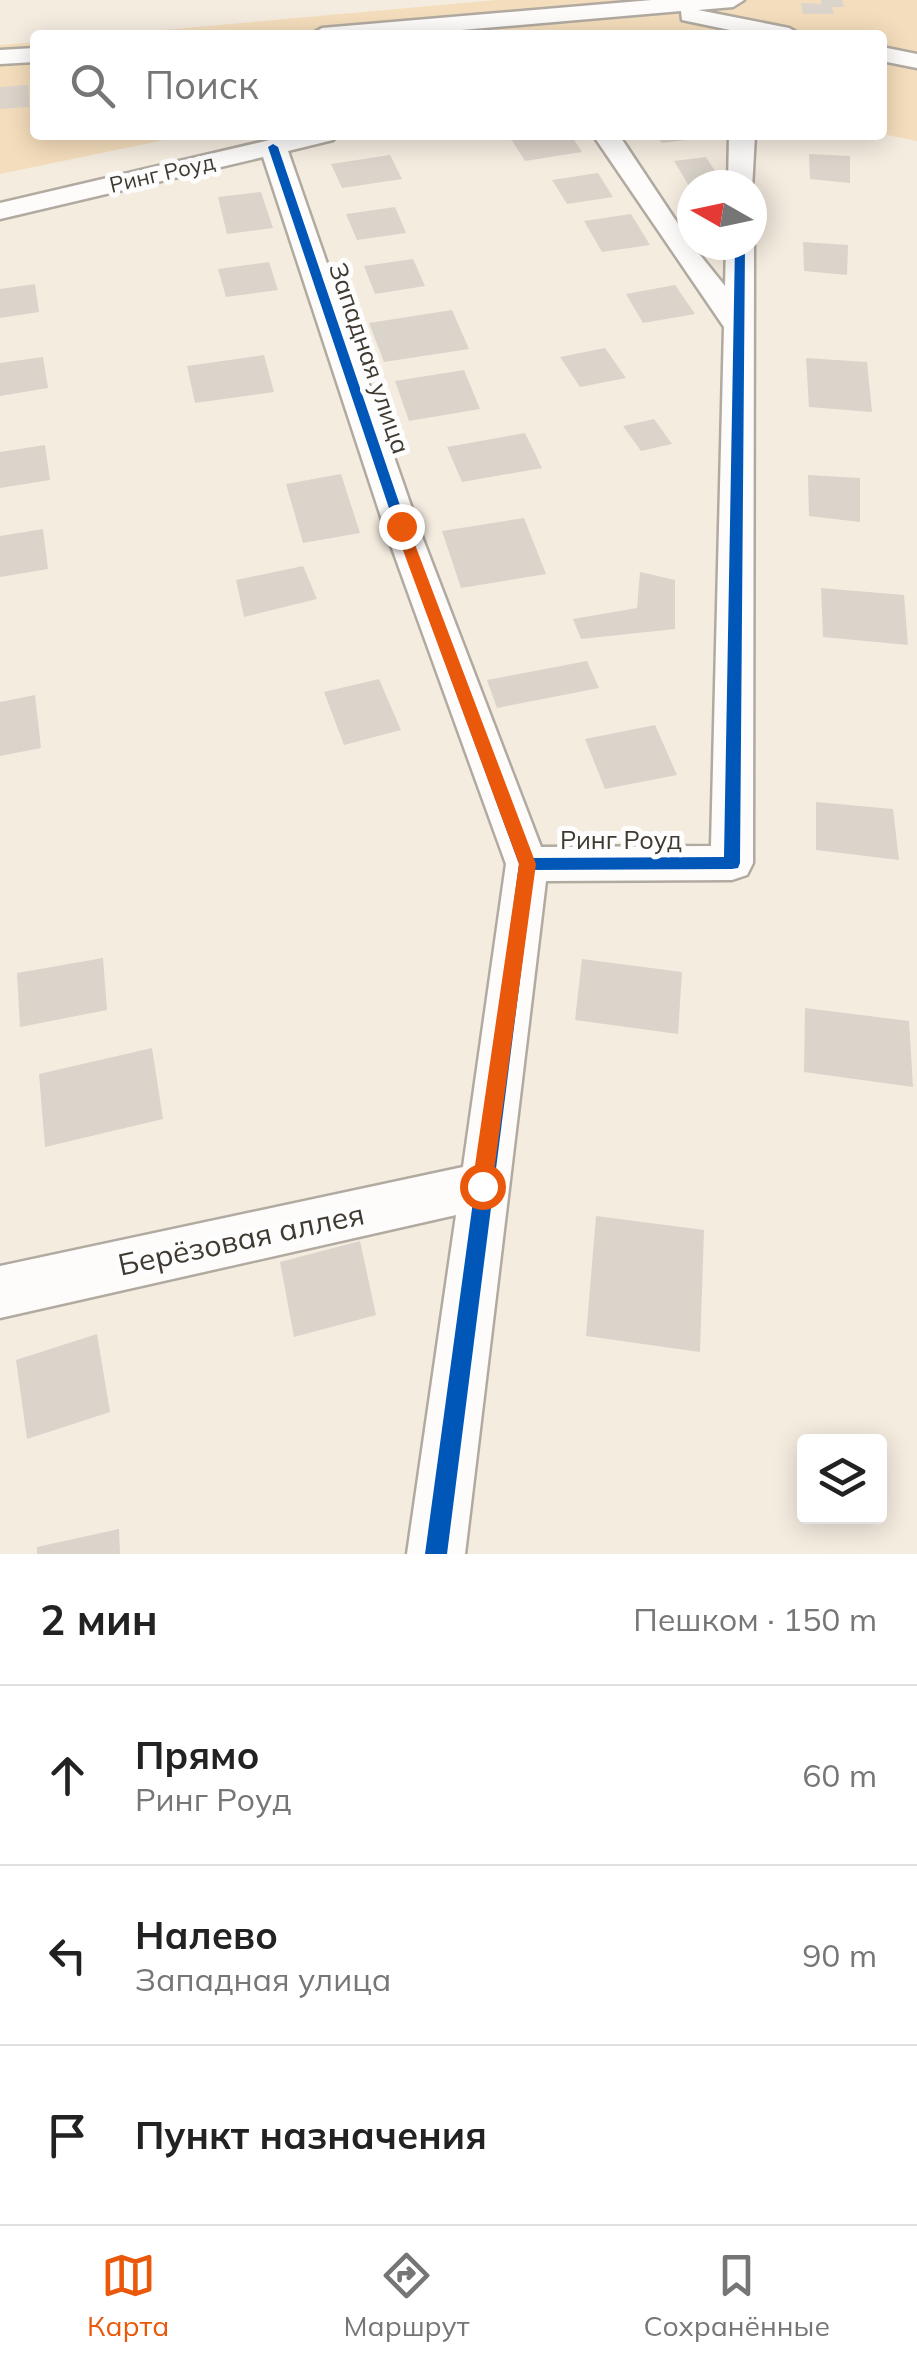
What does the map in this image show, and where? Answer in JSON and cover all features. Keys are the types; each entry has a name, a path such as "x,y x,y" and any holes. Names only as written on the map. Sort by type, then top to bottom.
{"street":[{"path":"384,30 733,0"},
{"path":"656,8 764,30"},
{"path":"0,57 30,55"},
{"path":"887,55 917,61"},
{"name":"Ринг Роуд","path":"0,210 303,140"},
{"path":"609,140 739,327"},
{"path":"741,170 742,140"},
{"name":"Западная улица","path":"273,147 401,526 528,864"},
{"name":"Ринг Роуд","path":"436,1554 482,1186 528,864 732,864 740,260"},
{"name":"Берёзовая аллея","path":"0,1292 482,1186"}],"shaded area":[{"path":"497,0 917,0 917,141 887,135 887,30 163,30"},
{"path":"30,42 30,140 164,140 0,174 0,45"}],"building":[{"path":"821,0 842,0 844,7 832,7 834,14 803,14 801,3 822,4"},
{"path":"28,85 29,107 0,109 0,87"},
{"path":"512,140 574,140 582,152 525,161"},
{"path":"809,154 850,156 850,183 810,179"},
{"path":"390,155 402,179 342,188 331,164"},
{"path":"706,157 714,170 679,170 674,161"},
{"path":"598,173 613,197 567,204 552,180"},
{"path":"261,192 273,228 227,234 218,197"},
{"path":"395,207 406,233 357,240 346,214"},
{"path":"631,214 650,245 602,252 584,221"},
{"path":"803,242 848,245 847,275 804,271"},
{"path":"413,259 425,286 375,294 364,266"},
{"path":"269,262 278,290 226,297 218,269"},
{"path":"35,284 39,312 0,318 0,289"},
{"path":"675,285 695,314 643,323 626,294"},
{"path":"452,310 469,349 384,362 369,323"},
{"path":"605,348 626,378 580,387 560,357"},
{"path":"264,355 274,392 195,403 187,366"},
{"path":"43,357 48,388 0,396 0,363"},
{"path":"806,358 867,362 872,412 809,407"},
{"path":"464,370 480,409 409,421 395,381"},
{"path":"654,419 672,444 641,451 623,426"},
{"path":"525,433 542,468 462,482 447,447"},
{"path":"45,445 50,480 0,488 0,452"},
{"path":"341,474 360,533 303,543 286,484"},
{"path":"808,475 860,478 860,522 809,516"},
{"path":"524,518 546,574 461,588 442,531"},
{"path":"43,529 48,569 0,577 0,536"},
{"path":"303,566 317,599 244,617 236,580"},
{"path":"640,572 675,580 675,629 581,639 573,619 637,608"},
{"path":"821,588 904,595 908,645 823,637"},
{"path":"587,661 599,688 497,708 487,680"},
{"path":"379,679 401,730 344,745 324,692"},
{"path":"35,695 41,748 0,756 0,702"},
{"path":"655,725 677,775 605,789 585,739"},
{"path":"816,802 893,809 899,860 816,850"},
{"path":"103,958 107,1010 20,1027 17,973"},
{"path":"582,959 682,972 678,1034 575,1020"},
{"path":"805,1008 909,1021 913,1087 804,1072"},
{"path":"152,1048 163,1119 45,1147 39,1074"},
{"path":"596,1216 704,1230 700,1352 586,1336"},
{"path":"360,1241 376,1315 294,1337 280,1262"},
{"path":"97,1334 110,1412 27,1439 16,1360"},
{"path":"119,1529 120,1554 37,1554 37,1547"}],"cycle path":[{"path":"273,147 401,526 527,864"},
{"path":"436,1554 527,864 732,863 740,260"}],"route":[{"path":"401,526 528,864 482,1186"}]}
